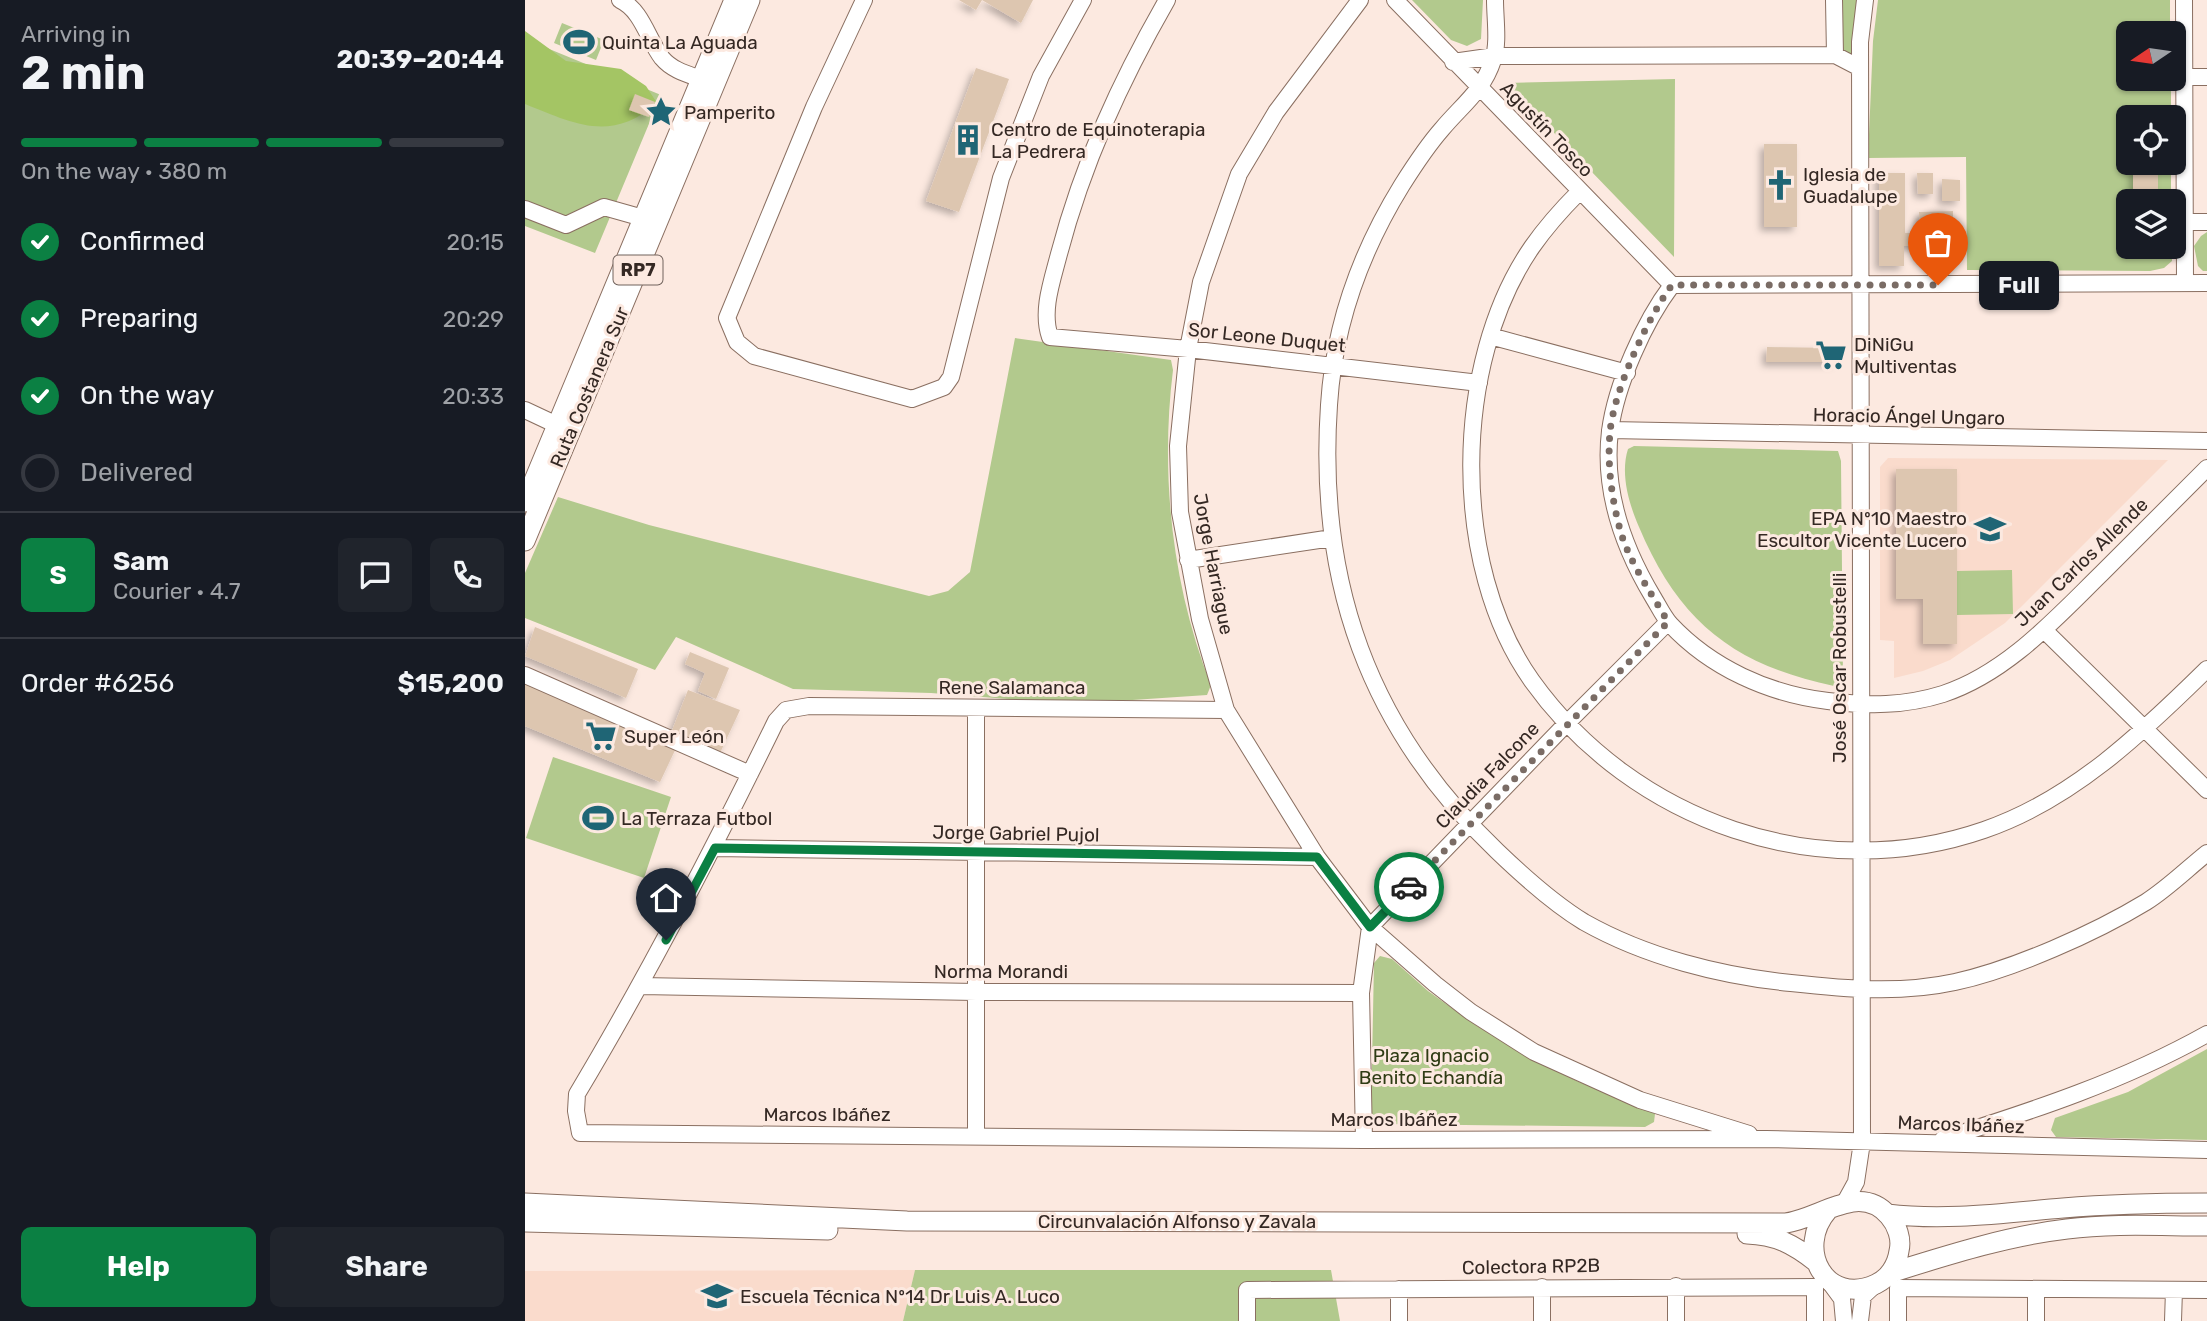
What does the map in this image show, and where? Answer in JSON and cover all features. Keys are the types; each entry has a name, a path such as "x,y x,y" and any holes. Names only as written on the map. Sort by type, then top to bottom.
{"main road":[{"name":"Ruta Costanera Sur","path":"525,502 734,0"},
{"name":"Ruta Costanera Sur","path":"525,541 750,0"},
{"name":"Circunvalación Alfonso y Zavala","path":"525,1203 920,1221 1786,1223 1804,1220 1837,1206"},
{"path":"2207,1203 2118,1203 1919,1218 1879,1208 1837,1206 1813,1234 1819,1276 1850,1289 1888,1282 1976,1247 2066,1229 2104,1225 2207,1226"},
{"path":"1879,1208 1898,1231 1900,1246 1888,1282"},
{"name":"Circunvalación Alfonso y Zavala","path":"525,1222 615,1227 1033,1234 1622,1230 1770,1235 1795,1245 1819,1276"}],"street":[{"path":"620,0 635,13 663,59 674,68 701,79"},
{"path":"864,0 814,107 727,318 737,342 754,356 912,399 944,387 951,377 1001,178 1041,76 1083,0"},
{"name":"Sor Leone Duquet","path":"1167,0 1120,86 1089,155 1054,273 1044,321 1050,337 1188,349 1479,383"},
{"name":"Jorge Harriague","path":"1360,0 1276,112 1239,174 1201,282 1188,349 1180,405 1177,480 1188,560 1200,619 1226,709 1317,857 1370,927 1453,998 1534,1052 1640,1100 1766,1139"},
{"name":"Agustín Tosco","path":"1395,0 1672,285"},
{"path":"1495,0 1495,56 1480,90 1441,129 1403,184 1371,240 1346,302 1332,366 1327,447 1332,538 1350,618 1374,687 1415,759 1469,825 1520,873 1581,920 1623,941 1718,971 1768,981 1860,991 1956,982 2019,962 2148,901 2207,853"},
{"path":"1834,0 1835,55"},
{"name":"José Oscar Robustelli","path":"1859,1169 1862,1142 1859,852 1860,68 1864,0"},
{"path":"2184,0 2184,21"},
{"path":"1453,62 1495,56 1835,55 1860,68"},
{"path":"2186,77 2207,77"},
{"path":"2185,91 2185,189"},
{"path":"1579,192 1530,249 1490,337 1479,383 1470,444 1472,502 1483,568 1514,649 1532,680 1567,723 1625,774 1682,810 1727,830 1776,843 1859,852 1907,850 1985,830 2023,813 2077,782 2145,731 2207,669"},
{"path":"525,209 566,225 604,207 643,218"},
{"path":"2186,222 2207,222"},
{"path":"2185,259 2185,283"},
{"path":"1668,622 1638,572 1622,534 1610,480 1610,430 1627,373 1655,308 1672,285 2207,283"},
{"path":"1490,337 1627,373"},
{"path":"525,410 557,425"},
{"name":"Horacio Ángel Ungaro","path":"1610,430 2207,441"},
{"name":"Juan Carlos Allende","path":"1668,622 1724,667 1762,686 1803,698 1859,705 1910,703 1946,693 1983,675 2044,630 2207,468"},
{"path":"1188,560 1332,538"},
{"name":"Claudia Falcone","path":"1370,927 1668,622"},
{"path":"2044,630 2207,790"},
{"path":"525,675 750,774 715,848 641,986"},
{"name":"Rene Salamanca","path":"750,774 776,721 786,710 798,706 1226,709"},
{"path":"976,708 976,1136"},
{"name":"Jorge Gabriel Pujol","path":"715,848 1317,857"},
{"path":"1364,1140 1361,993 1370,927"},
{"name":"Norma Morandi","path":"641,986 976,992 1361,993"},
{"name":"Marcos Ibáñez","path":"641,986 577,1094 576,1111 580,1133 1364,1140 1766,1139 2207,1150"},
{"path":"1932,1143 2061,1102 2153,1064 2207,1034"},
{"path":"1837,1206 1852,1193 1859,1169"},
{"path":"1859,1169 1879,1208"},
{"path":"1815,1321 1819,1276"},
{"path":"1819,1276 1842,1299 1844,1321"},
{"name":"Colectora RP2B","path":"1247,1321 1247,1290 1677,1286 1819,1276"},
{"path":"1888,1282 1898,1321"},
{"path":"1860,1321 1863,1296 1888,1282 2036,1289 2207,1290"},
{"path":"1676,1321 1677,1286"},
{"path":"1542,1287 1542,1321"},
{"path":"1399,1289 1399,1321"},
{"path":"2036,1289 2036,1321"},
{"path":"2173,1321 2174,1290"}],"shaded area":[{"name":"EPA Nº10 Maestro Escultor Vicente Lucero","path":"1888,458 2168,460 2005,623 1950,660 1923,671 1894,678 1894,641 1880,640 1880,467"},
{"name":"Escuela Técnica Nº14 Dr Luis A. Luco","path":"915,1270 903,1321 525,1321 525,1271"}],"green space":[{"path":"1412,0 1483,0 1481,39 1467,46 1451,40"},
{"path":"1840,0 1860,0 1855,61 1839,53"},
{"path":"1878,0 2170,0 2170,21 2116,21 2116,91 2171,91 2171,105 2116,105 2116,175 2171,175 2171,189 2116,189 2116,259 2172,261 2164,268 2150,271 1967,270 1966,157 1868,158 1873,41"},
{"name":"Quinta La Aguada","path":"562,23 604,40 596,60 554,43"},
{"path":"525,31 566,61 621,69 646,86 657,103 624,123 608,126 577,123 525,104"},
{"path":"525,39 661,95 595,253 525,226"},
{"path":"1675,79 1674,257 1506,83"},
{"path":"2207,232 2207,271 2203,271 2198,266 2194,246"},
{"path":"1015,338 1171,360 1173,370 1168,450 1173,530 1187,609 1211,685 1207,695 1073,704 931,693 793,689 676,637 655,670 525,618 525,573 558,497 649,525 929,596 948,591 970,572"},
{"path":"1634,446 1838,451 1841,461 1843,680 1834,686 1767,666 1739,652 1692,614 1672,589 1655,560 1632,509 1625,468 1628,449"},
{"path":"2012,570 2013,614 1957,615 1957,571"},
{"name":"La Terraza Futbol","path":"553,757 671,797 644,878 526,838"},
{"name":"Plaza Ignacio Benito Echandía","path":"1380,956 1392,959 1428,991 1477,1026 1579,1082 1647,1108 1655,1114 1654,1122 1645,1127 1382,1124 1371,1114 1374,963"},
{"path":"2207,1049 2207,1140 2056,1137 2051,1130 2055,1118 2128,1092"},
{"path":"915,1270 1331,1270 1340,1321 903,1321"}],"building":[{"path":"959,0 982,0 976,10"},
{"path":"982,0 1033,0 1021,23"},
{"name":"Centro de Equinoterapia La Pedrera","path":"976,68 1009,79 959,212 926,201"},
{"path":"635,94 655,102 649,117 629,110"},
{"name":"Iglesia de Guadalupe","path":"1764,144 1797,144 1797,227 1764,227"},
{"path":"1879,173 1905,173 1905,233 1920,233 1919,212 1953,211 1953,257 1920,258 1920,246 1904,246 1904,266 1879,266"},
{"path":"1917,173 1933,173 1933,194 1918,194"},
{"path":"2133,175 2158,175 2158,189 2133,189"},
{"path":"1942,179 1960,180 1960,201 1942,201"},
{"path":"1767,347 1836,348 1836,362 1766,362"},
{"name":"EPA Nº10 Maestro Escultor Vicente Lucero","path":"1896,469 1957,469 1957,644 1923,644 1923,599 1896,599"},
{"path":"535,627 638,669 626,698 525,656"},
{"path":"690,652 729,668 716,699 698,691 705,673 685,664"},
{"name":"Super León","path":"525,684 677,746 660,782 525,726"},
{"path":"688,690 740,710 720,753 671,733"}],"way so far":[{"path":"1409,887 1668,622 1638,572 1622,534 1610,480 1610,430 1627,373 1655,308 1672,285 1694,288 1938,285"}],"place":[{"name":"Quinta La Aguada","path":"579,42"},
{"name":"Pamperito","path":"661,112"},
{"name":"Centro de Equinoterapia La Pedrera","path":"968,140"},
{"name":"Iglesia de Guadalupe","path":"1780,185"},
{"name":"Full","path":"1938,285"},
{"name":"DiNiGu Multiventas","path":"1831,355"},
{"name":"EPA Nº10 Maestro Escultor Vicente Lucero","path":"1990,529"},
{"name":"Super León","path":"601,736"},
{"name":"La Terraza Futbol","path":"598,818"},
{"name":"Escuela Técnica Nº14 Dr Luis A. Luco","path":"717,1296"}],"route":[{"path":"666,940 715,848 1317,857 1370,927 1409,887"}]}
